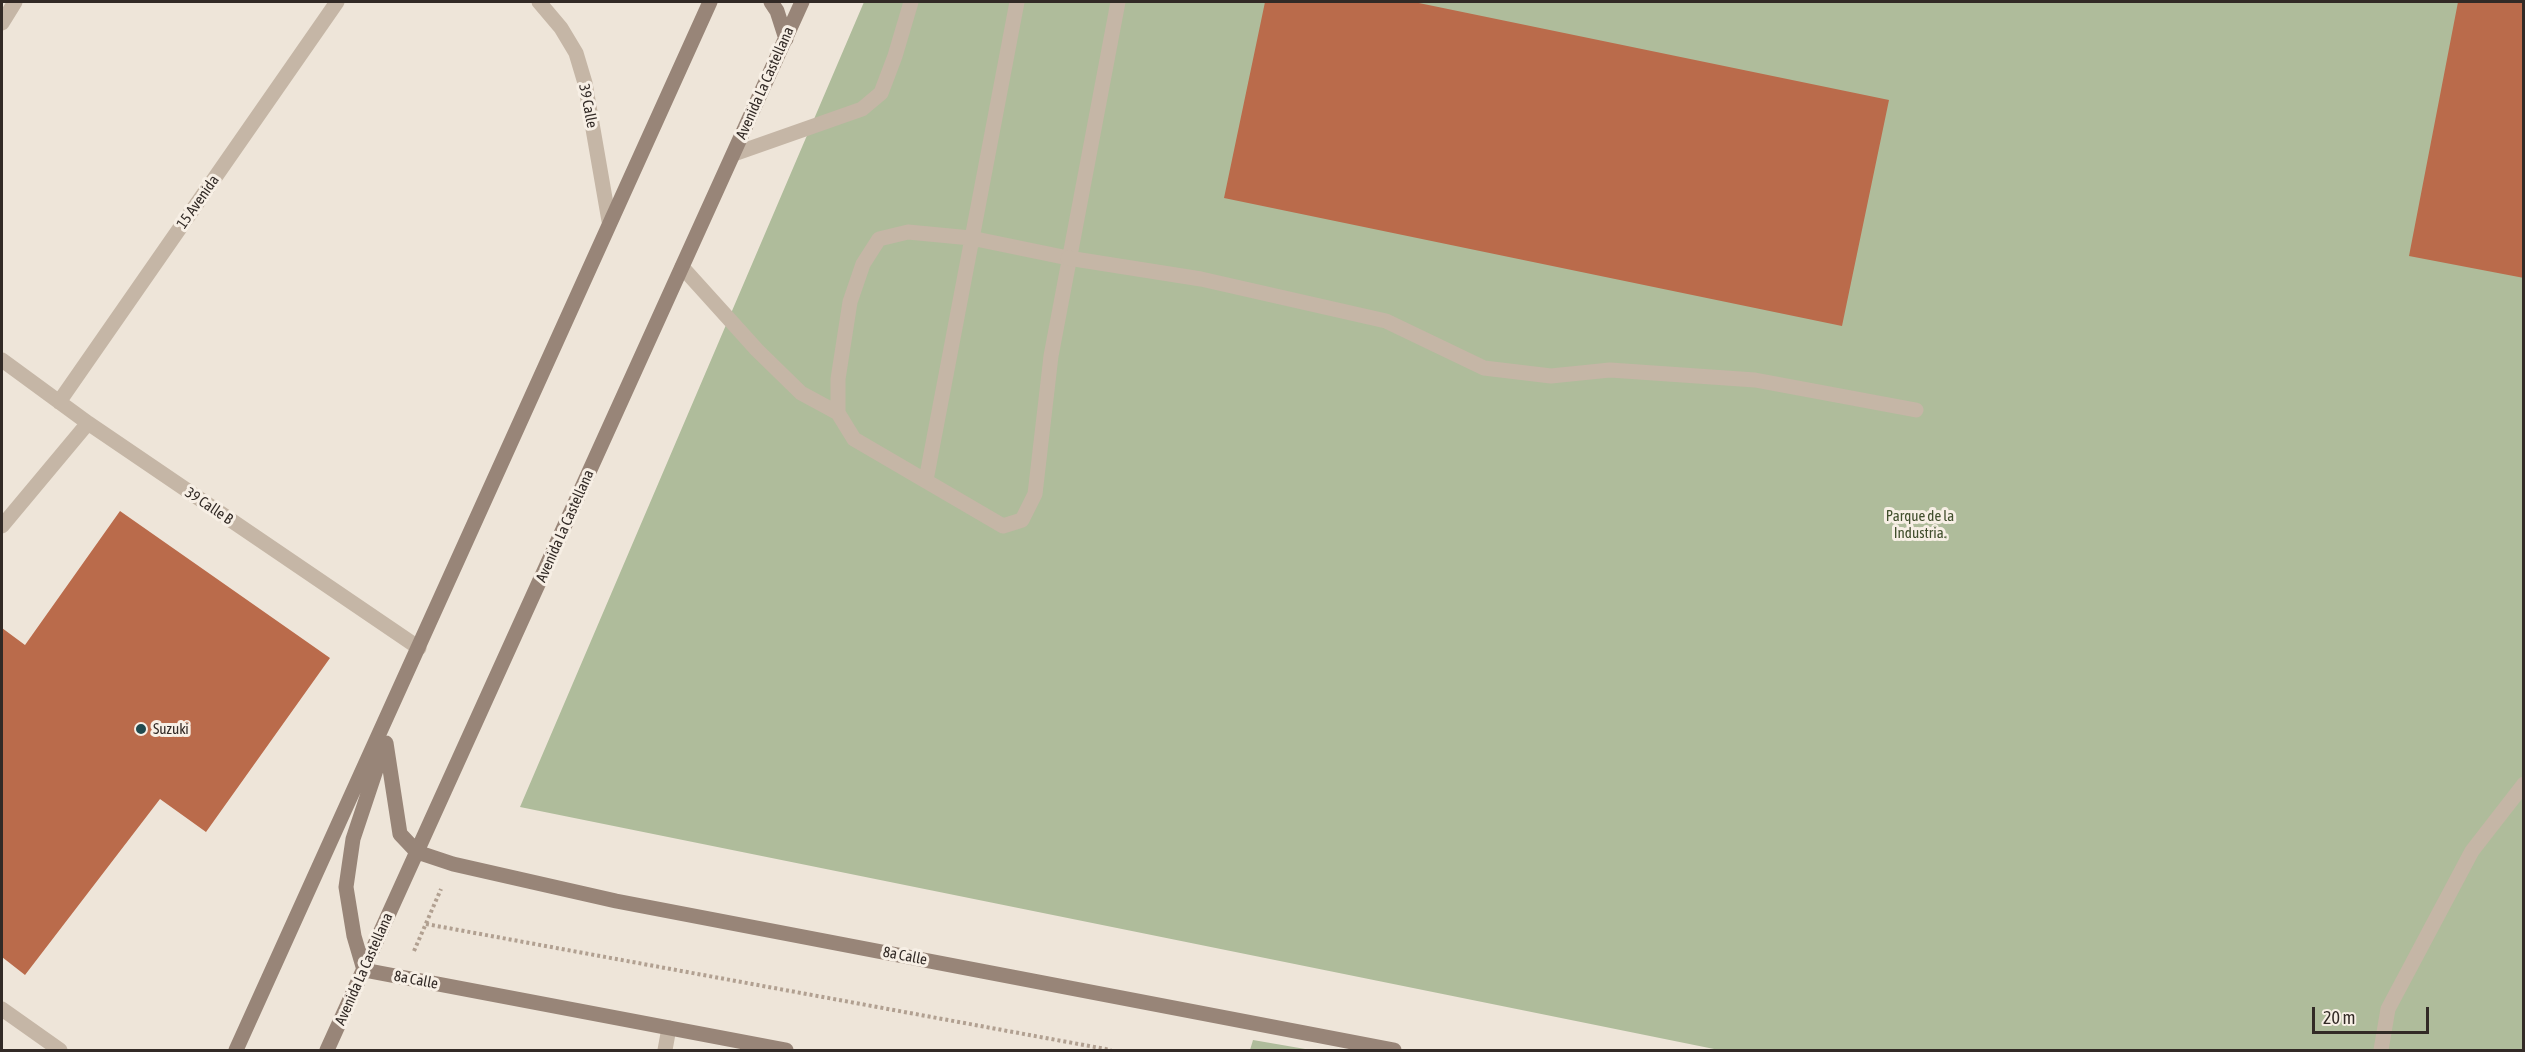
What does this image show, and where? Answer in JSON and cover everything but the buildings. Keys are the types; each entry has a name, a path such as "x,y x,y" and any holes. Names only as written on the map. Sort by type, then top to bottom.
{"main road":[{"path":"236,1050 710,2"},
{"path":"771,2 777,11 786,39"},
{"name":"Avenida La Castellana","path":"327,1050 802,2"},
{"path":"364,970 354,936 346,887 353,839 386,743 395,697"},
{"path":"386,743 400,834 417,852"},
{"name":"8a Calle","path":"417,852 453,864 616,901 1394,1050"},
{"name":"8a Calle","path":"364,970 786,1050"}],"street":[{"path":"2,23 15,2"},
{"name":"15 Avenida","path":"59,402 337,2"},
{"name":"39 Calle","path":"539,2 561,28 576,53 585,83 609,221"},
{"path":"734,154 862,109 881,93 911,2"},
{"path":"926,480 1017,2"},
{"path":"682,267 757,350 801,393 838,413 854,439 1003,526 1022,520 1035,494 1051,356 1118,2"},
{"path":"838,413 838,379 850,303 863,264 879,239 908,232 971,238 1068,258 1202,279 1386,321 1484,368 1551,376 1610,370 1755,380 1916,410"},
{"name":"39 Calle B","path":"2,360 88,423 418,648"},
{"path":"2,526 88,423"},
{"path":"2381,1050 2388,1009 2424,940 2472,851 2523,784"},
{"path":"2,1009 60,1050"},
{"path":"665,1050 669,1028"}],"path":[{"path":"403,977 453,864"},
{"path":"426,924 1111,1050"}],"green space":[{"name":"Parque de la Industria.","path":"864,2 2523,2 2523,1050 1719,1050 520,807"},
{"path":"1253,1040 1311,1050 1250,1050"}],"place":[{"name":"Suzuki","path":"141,729"}]}
